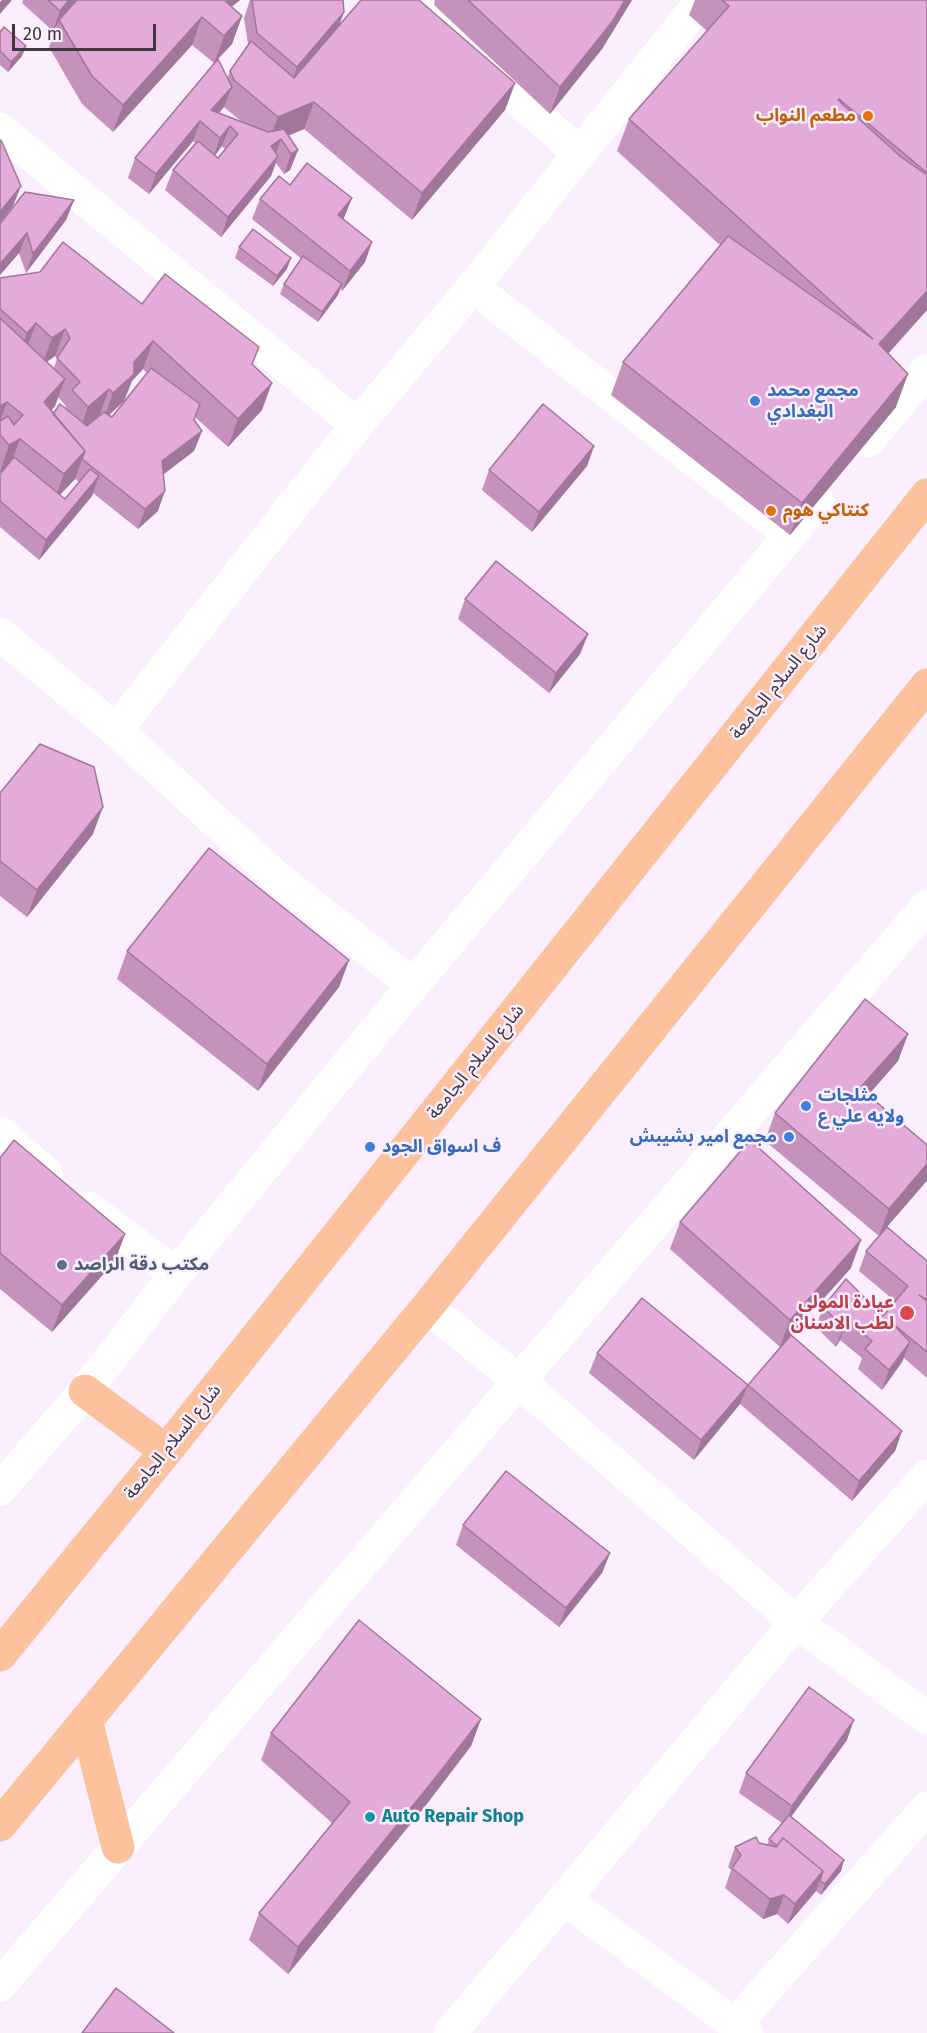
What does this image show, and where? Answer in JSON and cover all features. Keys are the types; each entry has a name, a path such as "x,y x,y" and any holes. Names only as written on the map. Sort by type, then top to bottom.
{"main road":[{"name":"شارع السلام الجامعة","path":"0,1655 166,1451 927,495"},
{"path":"0,1825 427,1307 927,685"},
{"path":"85,1391 166,1451"},
{"path":"86,1720 118,1847"}],"street":[{"path":"416,0 529,109 580,154"},
{"path":"116,730 357,425 473,287 702,0"},
{"path":"0,129 357,425"},
{"path":"473,287 790,535"},
{"path":"0,1489 85,1391 176,1274 413,985 927,370"},
{"path":"0,634 116,730 275,876 413,985"},
{"path":"0,1985 927,906"},
{"path":"0,1133 78,1201 176,1274"},
{"path":"427,1307 519,1381 796,1622 927,1718"},
{"path":"450,2033 796,1622 927,1476"},
{"path":"564,1899 742,2028 927,1808"}],"building":[{"path":"48,0 69,0 60,11"},
{"path":"77,0 224,0 242,16 224,36 202,17 123,105 92,76 59,20"},
{"path":"252,0 343,0 344,12 297,67 257,33"},
{"path":"361,0 419,0 515,83 422,193 314,102 278,117 234,80 230,71 251,41 294,78"},
{"path":"468,0 625,0 612,22 560,87"},
{"path":"722,0 927,0 927,173 838,100 901,157 927,175 927,291 879,344 908,374 802,503 623,362 728,236 873,339 629,119 729,6"},
{"path":"4,27 26,46 11,62 0,51 0,32"},
{"path":"218,59 232,87 211,110 268,132 284,129 298,150 291,154 281,139 271,146 278,156 228,217 173,170 198,141 218,158 238,134 230,126 220,138 200,121 156,174 135,158"},
{"path":"0,141 21,186 0,212"},
{"path":"307,163 352,198 338,215 372,242 350,271 260,199 279,176 290,185"},
{"path":"25,192 74,200 33,254 27,233 0,264 0,224"},
{"path":"253,229 291,258 277,276 239,247"},
{"path":"63,242 142,304 165,274 259,347 252,364 272,383 238,419 153,341 134,362 134,374 113,393 109,389 88,407 72,390 80,382 57,358 70,338 65,329 52,338 36,323 27,333 0,309 0,278 40,272"},
{"path":"303,256 342,284 322,312 284,284"},
{"path":"0,318 65,379 44,402 85,451 64,474 20,439 9,445 0,435 0,421 8,416 14,425 23,415 7,402 0,406"},
{"path":"151,368 200,404 194,420 202,431 162,461 165,491 145,509 82,459 85,451 53,414 60,404 87,426 104,412 112,417"},
{"path":"543,404 594,446 539,512 489,470"},
{"path":"14,457 65,499 90,469 99,476 46,540 0,501 0,474"},
{"path":"496,561 588,634 556,673 465,599"},
{"path":"40,744 94,767 103,807 37,890 0,861 0,793"},
{"path":"209,848 349,960 267,1064 127,951"},
{"path":"865,999 908,1034 860,1088 927,1145 927,1164 889,1209 775,1113"},
{"path":"14,1140 125,1234 62,1305 0,1253 0,1158"},
{"path":"750,1140 861,1240 790,1320 680,1222"},
{"path":"887,1227 927,1261 927,1300 919,1295 927,1301 927,1352 892,1323 910,1342 889,1370 865,1349 872,1341 847,1320 843,1327 823,1307 846,1279 883,1316 908,1286 866,1251"},
{"path":"642,1298 748,1385 701,1440 597,1353"},
{"path":"791,1335 902,1431 859,1481 748,1385"},
{"path":"506,1471 610,1553 566,1608 463,1525"},
{"name":"Auto Repair Shop","path":"359,1620 481,1719 298,1947 259,1913 350,1802 271,1733"},
{"path":"809,1687 854,1720 792,1806 746,1773"},
{"path":"789,1815 844,1860 825,1884 820,1881 823,1871 783,1838 777,1846 769,1839"},
{"path":"756,1837 759,1843 776,1847 783,1838 823,1871 795,1904 784,1895 770,1899 732,1868 741,1855 735,1847"},
{"path":"116,1988 174,2033 82,2033"}],"place":[{"name":"مطعم النواب","path":"868,116"},
{"name":"مجمع محمد البغدادي","path":"755,401"},
{"name":"كنتاكي هوم","path":"771,511"},
{"name":"مثلجات ولايه علي ع","path":"806,1106"},
{"name":"مجمع امير بشيبش","path":"789,1137"},
{"name":"ف اسواق الجود","path":"370,1147"},
{"name":"مكتب دقة الراصد","path":"62,1265"},
{"name":"عيادة المولى لطب الاسنان","path":"907,1313"},
{"name":"Auto Repair Shop","path":"370,1817"}]}
